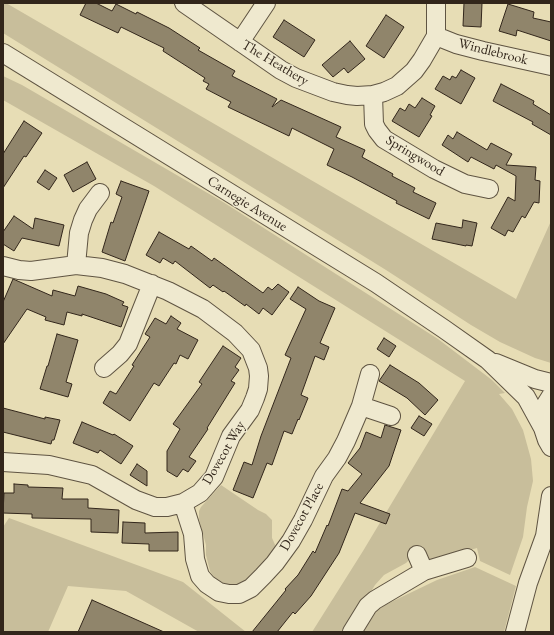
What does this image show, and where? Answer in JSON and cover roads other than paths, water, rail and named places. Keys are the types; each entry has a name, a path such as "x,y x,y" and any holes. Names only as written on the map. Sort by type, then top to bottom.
{"street":[{"name":"The Heathery","path":"184,3 281,70 309,84 347,95 373,95 397,86 408,77 422,60 436,36"},
{"path":"240,42 266,3"},
{"path":"436,3 436,36"},
{"name":"Windlebrook","path":"436,36 470,47 551,66"},
{"name":"Carnegie Avenue","path":"3,53 376,283 488,360 526,397 543,428 546,440 551,447"},
{"name":"Springwood","path":"373,95 374,124 384,139 434,170 465,184 489,189"},
{"path":"76,265 79,233 83,220 88,209 100,193"},
{"name":"Dovecot Way","path":"3,266 18,270 31,271 76,265 102,268 125,274 152,284 203,309 235,333 251,350 258,368 258,389 255,398 250,410 231,436 214,477 200,492 183,503 167,507 155,507 136,500 92,475 63,467 3,462"},
{"path":"104,368 120,354 128,344 152,284"},
{"name":"Carnegie Avenue","path":"488,360 536,379 551,383"},
{"name":"Dovecot Place","path":"183,503 192,534 195,559 200,576 207,584 219,592 239,594 251,588 263,576 291,541 303,520 324,476 337,458 361,406 370,374"},
{"path":"543,428 543,416 546,404 551,396"},
{"path":"361,406 391,416"},
{"path":"515,632 528,583 548,530 551,496"},
{"path":"352,632 368,606 420,563 466,558"}]}
